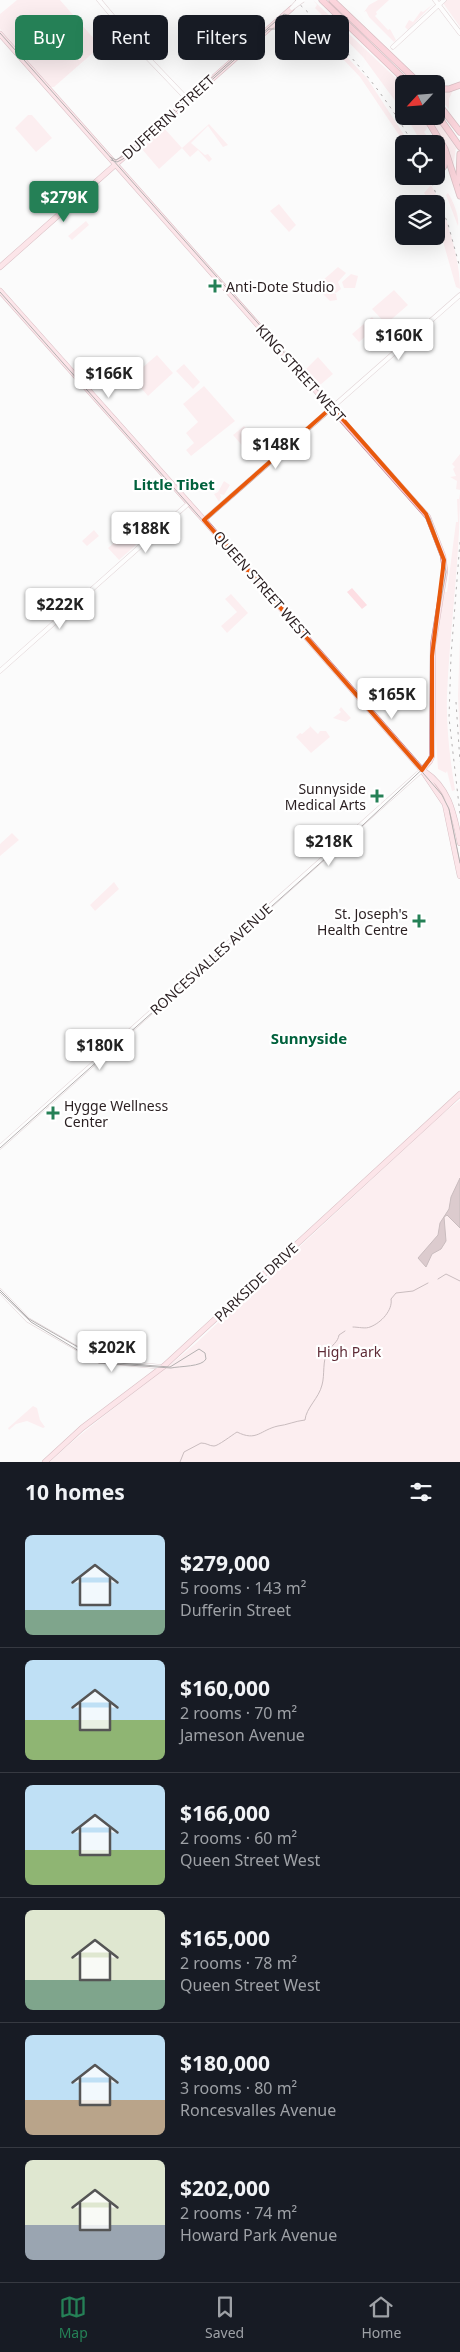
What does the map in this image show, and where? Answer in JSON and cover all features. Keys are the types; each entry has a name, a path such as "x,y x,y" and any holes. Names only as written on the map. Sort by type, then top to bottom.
{"highway":[{"path":"322,0 399,75"},
{"path":"332,0 412,75"},
{"path":"392,68 397,75"},
{"path":"445,89 460,85"},
{"path":"445,113 460,132"},
{"path":"444,125 460,147"},
{"path":"445,152 460,196"},
{"path":"460,154 458,162 460,191"},
{"path":"445,172 448,171 454,175"}],"main road":[{"name":"DUFFERIN STREET","path":"0,267 292,8"},
{"name":"KING STREET WEST","path":"0,34 426,514 444,560 445,576 435,620 432,651 432,756 422,770"},
{"name":"QUEEN STREET WEST","path":"0,290 422,770"},
{"path":"422,770 440,786 450,800 460,842"},
{"path":"422,770 445,804 460,876"},
{"name":"PARKSIDE DRIVE","path":"45,1462 82,1428 163,1367 460,1094"}],"street":[{"path":"99,0 145,55 188,100"},
{"name":"DUFFERIN STREET","path":"292,8 299,0"},
{"name":"DUFFERIN STREET","path":"292,8 303,0"},
{"path":"435,0 460,33"},
{"path":"394,47 444,0"},
{"path":"204,520 460,295"},
{"path":"0,671 189,503"},
{"name":"RONCESVALLES AVENUE","path":"0,1147 422,770"},
{"path":"0,1291 28,1320 99,1362 163,1367"}],"highlighted area":[{"path":"332,407 426,514 444,560 432,656 432,756 422,770 204,520"}],"green space":[{"path":"17,0 60,0 73,15 15,15 15,46 0,29 0,14"},
{"path":"313,0 329,15 322,15 315,8 317,5"},
{"path":"378,0 389,0 376,12 375,16 388,30 390,29 396,40 394,42 369,17 366,11 364,12 369,5"},
{"path":"446,0 460,0 460,27 443,3"},
{"path":"433,4 408,30 405,27 409,20 413,22 421,11 423,12"},
{"path":"83,26 93,38 93,53 54,87 51,87 27,60 83,60"},
{"path":"349,34 395,77 395,101 363,57 349,43"},
{"path":"349,59 367,78 395,121 395,125 398,125 404,135 399,135 360,77 344,60"},
{"path":"445,90 453,90 449,99 449,109 445,105"},
{"path":"28,115 32,115 52,138 36,152 15,128"},
{"path":"209,124 228,145 223,147 208,126 191,143 205,155 208,154 212,159 209,162 198,150 190,157 182,148"},
{"path":"411,125 427,125 424,132 426,135 417,135"},
{"path":"432,125 441,125 456,148 453,167 445,151 445,135 437,135"},
{"path":"164,128 182,148 159,169 141,148"},
{"path":"431,185 436,195 425,195 424,193"},
{"path":"448,193 456,209 458,226 446,195"},
{"path":"279,204 296,225 289,232 270,211"},
{"path":"445,217 458,263 460,289 456,287 444,245"},
{"path":"86,221 89,225 72,240 68,236"},
{"path":"338,267 346,273 338,282 341,289 336,293 327,289 322,281"},
{"path":"351,274 358,276 355,288 344,288 342,282"},
{"path":"324,290 336,294 337,300 330,301 322,293"},
{"path":"394,290 408,305 386,324 372,309"},
{"path":"372,317 379,325 359,342 352,334"},
{"path":"157,355 173,373 148,396 133,379 136,376 135,374"},
{"path":"318,357 333,374 319,386 305,370"},
{"path":"184,364 200,382 193,389 176,371"},
{"path":"204,386 235,421 191,456 186,450 194,443 186,433 198,422 183,404"},
{"path":"244,426 257,441 246,450 233,435"},
{"path":"460,454 460,490 456,489 457,481 450,477 456,476 453,469 455,467 452,464"},
{"path":"224,481 230,485 224,495 220,494 219,502 214,494 218,492"},
{"path":"460,493 447,695 449,743 455,790 452,791 447,771 446,773 438,769 435,725 435,680 437,636 445,592 447,592 456,522 458,522 457,499 459,499"},
{"path":"116,525 121,527 136,545 119,560 108,548 116,541 111,535 115,531 113,528"},
{"path":"94,530 99,536 87,546 82,541"},
{"path":"352,588 367,605 362,609 347,592"},
{"path":"231,594 248,613 227,633 221,626 237,612 225,599"},
{"path":"460,636 460,743 458,696"},
{"path":"341,707 351,718 346,722 333,718 341,712 339,710"},
{"path":"309,725 318,734 320,731 326,731 330,737 311,753 296,737 310,727"},
{"path":"12,833 19,840 0,856 0,844"},
{"path":"114,882 119,889 95,911 90,905"},
{"name":"High Park","path":"460,1100 460,1462 50,1462 85,1431 194,1345 440,1116"},
{"path":"33,1406 37,1408 40,1420 45,1427 43,1428 27,1421 16,1424 9,1430 8,1428"}],"shaded area":[{"path":"460,1178 460,1228 447,1215 444,1217 446,1241 441,1249 432,1254 426,1267 418,1258 438,1235 440,1223 449,1209 451,1197"}],"waterway":[{"path":"438,1279 446,1274 460,1281"},
{"path":"353,1327 366,1328 374,1325 388,1312 391,1299 396,1293 413,1291 428,1283"},
{"path":"180,1462 184,1452 201,1443 216,1446 237,1432 254,1436 272,1428 305,1420 322,1385 326,1355 339,1335 345,1331"}],"tram line":[{"path":"110,157 116,160 123,156 284,14 291,16 312,39 311,47 304,53 299,53 277,29 269,29 123,159 117,162 111,160"},
{"path":"0,33 425,511 430,518 443,555 446,572 433,645 431,761 363,825 0,1148"},
{"path":"0,292 300,630 442,795 449,809 460,863"},
{"path":"0,1290 29,1319 104,1362 170,1367 199,1349 205,1353 206,1359 200,1364 171,1368 99,1363 31,1322 0,1292"}],"railway":[{"path":"295,0 360,67 388,104 408,135"},
{"path":"433,185 448,224 460,268"},
{"path":"460,542 451,656 449,718 460,814"},
{"path":"456,702 460,762"}],"place":[{"name":"Anti-Dote Studio","path":"215,286"},
{"name":"Sunnyside Medical Arts","path":"377,796"},
{"name":"St. Joseph's Health Centre","path":"419,921"},
{"name":"Hygge Wellness Center","path":"53,1113"}],"district":[{"name":"Little Tibet","path":"174,484"},
{"name":"Sunnyside","path":"309,1038"}]}
